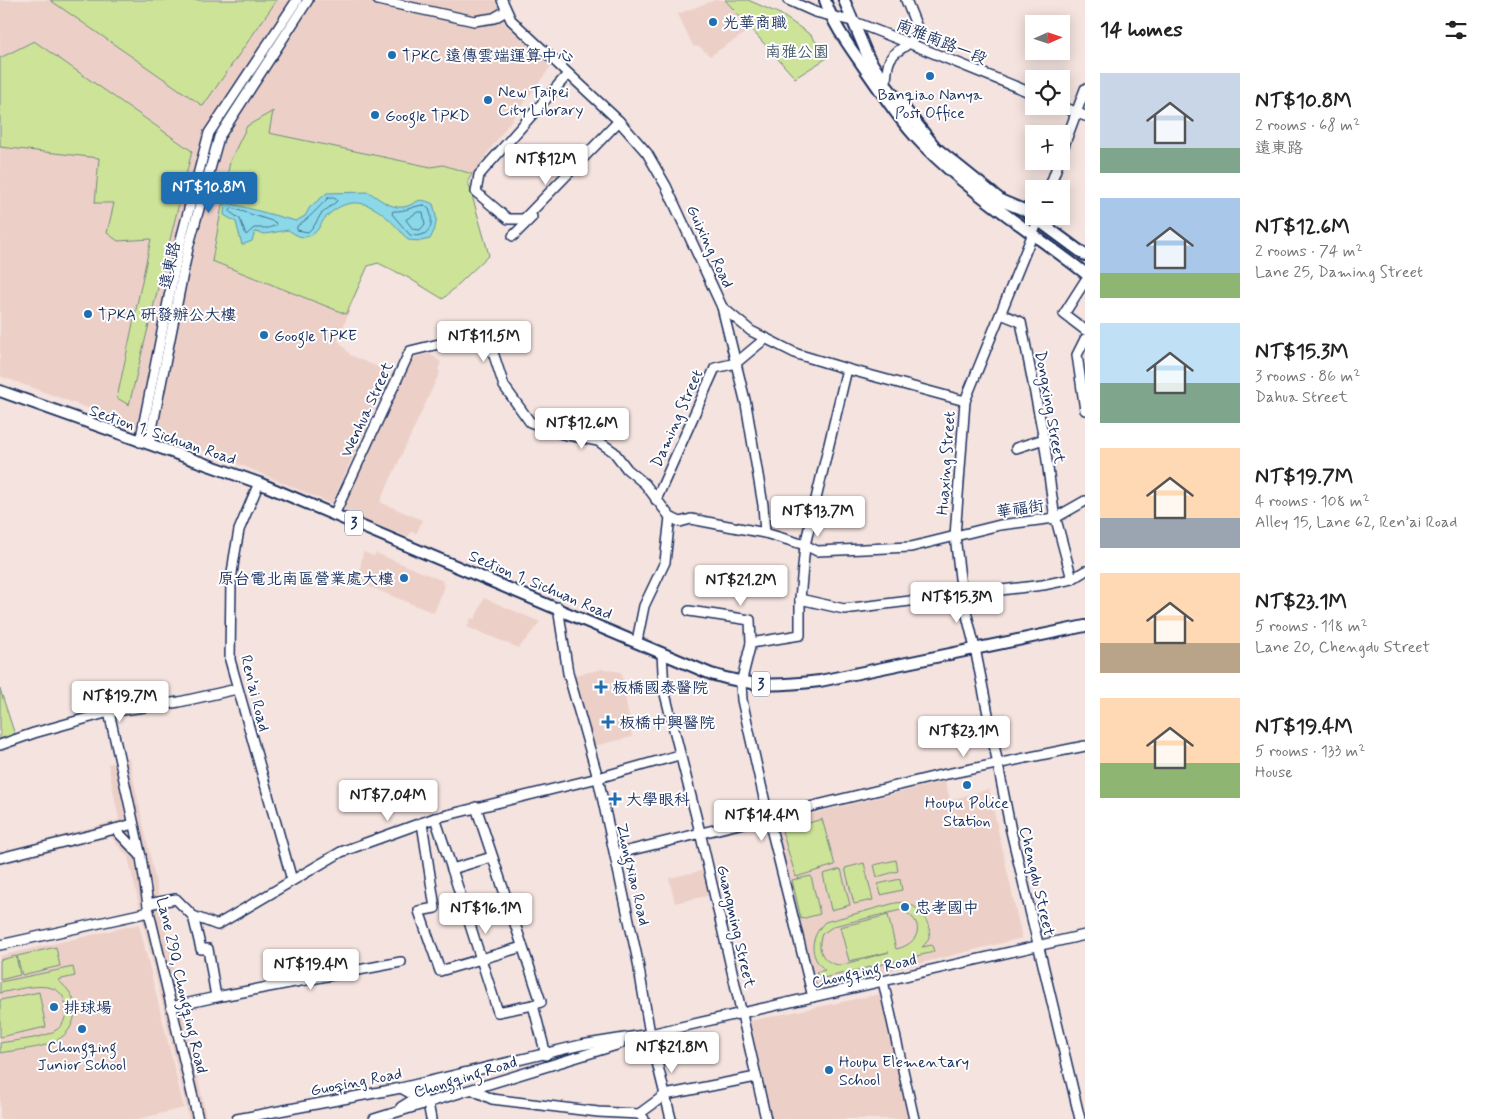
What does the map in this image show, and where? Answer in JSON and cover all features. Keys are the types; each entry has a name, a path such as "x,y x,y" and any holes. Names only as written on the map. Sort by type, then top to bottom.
{"main road":[{"path":"825,0 896,113 923,145 962,180 1025,217"},
{"path":"844,0 868,57 886,86 936,148 1002,201 1025,211"},
{"path":"1038,225 1085,273"},
{"path":"1039,225 1085,255"},
{"name":"Section 1, Sichuan Road","path":"0,391 259,483 637,641 711,674 741,683 780,686 820,681 1085,626"}],"street":[{"name":"遠東路","path":"144,443 179,247 209,133 297,0"},
{"name":"遠東路","path":"144,443 188,248 219,137 308,0"},
{"path":"378,0 474,21 494,18 506,11"},
{"name":"Guixing Road","path":"502,0 506,11 521,31 619,121 647,153 664,182 722,307 751,331 797,354 847,370 965,401"},
{"name":"南雅南路一段","path":"788,0 815,12 852,21 1025,90"},
{"path":"886,86 887,64 891,55 911,44 919,32 906,0"},
{"path":"568,74 479,175 476,192 508,220 524,219 619,121"},
{"path":"1070,129 1085,89"},
{"path":"1070,110 1085,116"},
{"path":"513,236 595,152"},
{"name":"Huaxing Street","path":"975,648 962,596 955,536 965,401 1037,225"},
{"path":"1085,280 1064,314 1085,330"},
{"path":"722,307 749,423 763,506 765,532"},
{"name":"Dongxing Street","path":"1001,314 1021,322 1044,439 1055,518 1072,579"},
{"path":"486,334 504,386 530,422 563,434 598,441 614,452 627,468 645,484 670,517 665,562 644,606 637,641"},
{"path":"736,363 766,338"},
{"path":"1085,339 1077,355 1085,410"},
{"name":"Wenhua Street","path":"334,515 410,351 448,342"},
{"name":"Daming Street","path":"656,500 715,368 736,363"},
{"path":"751,643 800,635 800,599 804,545 847,370"},
{"path":"1016,448 1044,439"},
{"name":"Ren’ai Road","path":"259,483 239,530 231,581 230,660 292,880"},
{"name":"華福街","path":"670,517 680,522 691,519 765,532 817,551 911,547 1000,525 1055,518 1085,501"},
{"path":"800,599 844,609 1043,585 1072,579 1085,572"},
{"name":"Zhongxiao Road","path":"558,608 568,673 598,778 637,958 650,1034 671,1119"},
{"path":"689,611 750,620 751,643 741,683 742,700 768,816 813,997"},
{"name":"Chengdu Street","path":"975,648 996,764 1080,1119"},
{"name":"Guangming Street","path":"662,653 664,690 700,832 766,1119"},
{"path":"0,745 109,712 179,702 237,689"},
{"name":"Lane 290, Chongqing Road","path":"109,712 141,857 149,908 198,1119"},
{"path":"615,854 937,776 1085,748"},
{"path":"0,945 149,908 176,899 193,916 217,925 341,852 435,818 598,778 679,755"},
{"path":"435,818 498,1012 533,1005 541,1002 476,808"},
{"path":"422,823 435,908 419,911 440,971 522,947"},
{"path":"0,858 133,824"},
{"path":"115,829 141,857"},
{"path":"452,869 492,857"},
{"path":"193,916 201,949 208,949 216,997"},
{"name":"Chongqing Road","path":"481,1069 546,1055 581,1045 650,1034 742,1014 1085,935"},
{"path":"171,1008 216,997 401,962"},
{"path":"883,981 914,1119"},
{"path":"533,1005 546,1055"},
{"name":"Chongqing Road","path":"374,1119 650,1034"},
{"path":"392,1112 432,1088 459,1080 481,1069"},
{"name":"Guoqing Road","path":"237,1119 401,1088 481,1069"},
{"path":"473,1090 492,1099 642,1116 665,1095 756,1077"},
{"path":"401,1088 428,1103 431,1119"}],"shaded area":[{"path":"0,0 495,0 505,24 551,66 468,180 489,255 443,299 407,277 378,263 367,266 338,340 350,355 389,372 332,504 227,459 0,376"},
{"name":"光華商職","path":"715,0 725,0 750,30 710,56 700,47 693,46 678,14"},
{"path":"429,353 441,362 438,370 440,372 380,502 422,520 417,533 411,532 408,537 340,511 411,358"},
{"name":"原台電北南區營業處大樓","path":"363,552 374,556 376,553 443,581 442,584 445,585 434,613 358,582"},
{"path":"484,598 540,622 519,648 467,627 471,618 475,619"},
{"path":"603,669 621,672 632,737 594,746 575,675"},
{"path":"129,758 206,1116 189,1119 128,857 111,837 0,865 0,852 119,820 108,764"},
{"name":"忠孝國中","path":"945,781 950,800 989,789 1022,938 816,989 774,823"},
{"path":"705,870 711,895 675,903 669,878"},
{"name":"Chongqing Junior School","path":"139,924 184,1108 138,1119 0,1119 0,956"},
{"name":"Houpu Elementary School","path":"880,994 909,1119 772,1119 750,1021"}],"green space":[{"path":"50,0 277,0 203,106"},
{"name":"南雅公園","path":"725,0 748,0 780,14 811,35 827,58 795,78"},
{"path":"34,41 192,151 129,405 117,398 151,239 118,241 107,233 114,203 95,203 99,158 0,147 0,58"},
{"path":"273,111 269,133 431,167 443,165 472,174 468,181 489,255 443,299 407,277 378,263 368,266 346,314 212,261 230,161 247,126"},
{"path":"0,689 15,735 0,739"},
{"path":"822,819 835,865 796,877 782,831"},
{"path":"896,860 898,871 877,877 874,865"},
{"path":"864,863 873,900 854,904 845,868"},
{"path":"841,869 850,905 831,910 823,874"},
{"path":"811,876 820,914 801,919 792,880"},
{"path":"900,879 902,890 881,895 878,884"},
{"path":"906,902 923,915 929,928 929,935 922,947 932,945 934,952 819,979 816,972 825,970 816,959 813,946 816,934 825,922 895,903","holes":["901,910 909,914 917,925 917,931 911,942 904,946 896,949 888,915 840,927 849,961 889,952 841,965 830,962 822,955 820,945 822,934 834,926"]},
{"path":"56,947 60,966 22,975 17,956"},
{"path":"16,956 20,975 0,980 0,960"},
{"path":"73,967 75,976 58,980 68,990 75,1003 72,1025 65,1034 47,1045 0,1053 0,1043 37,1037 56,1030 64,1021 66,1010 64,999 59,992 51,988 41,986 30,987 0,993 0,982"},
{"path":"39,992 46,1027 0,1037 0,1000"}],"water":[{"path":"369,192 385,202 398,207 408,206 420,200 433,204 436,222 430,239 421,241 408,240 381,213 361,203 350,203 338,208 326,217 312,235 300,236 288,230 265,234 255,232 252,241 242,245 236,222 224,215 225,202 296,221 305,216 310,207 327,193"}],"place":[{"name":"光華商職","path":"713,22"},
{"name":"TPKC 遠傳雲端運算中心","path":"392,55"},
{"name":"Banqiao Nanya Post Office","path":"930,76"},
{"name":"New Taipei City Library","path":"488,100"},
{"name":"Google TPKD","path":"375,115"},
{"name":"TPKA 研發辦公大樓","path":"88,314"},
{"name":"Google TPKE","path":"264,335"},
{"name":"原台電北南區營業處大樓","path":"404,578"},
{"name":"板橋國泰醫院","path":"601,687"},
{"name":"板橋中興醫院","path":"608,722"},
{"name":"Houpu Police Station","path":"967,785"},
{"name":"大學眼科","path":"615,799"},
{"name":"忠孝國中","path":"905,907"},
{"name":"排球場","path":"54,1007"},
{"name":"Chongqing Junior School","path":"82,1029"},
{"name":"Houpu Elementary School","path":"829,1070"}]}
